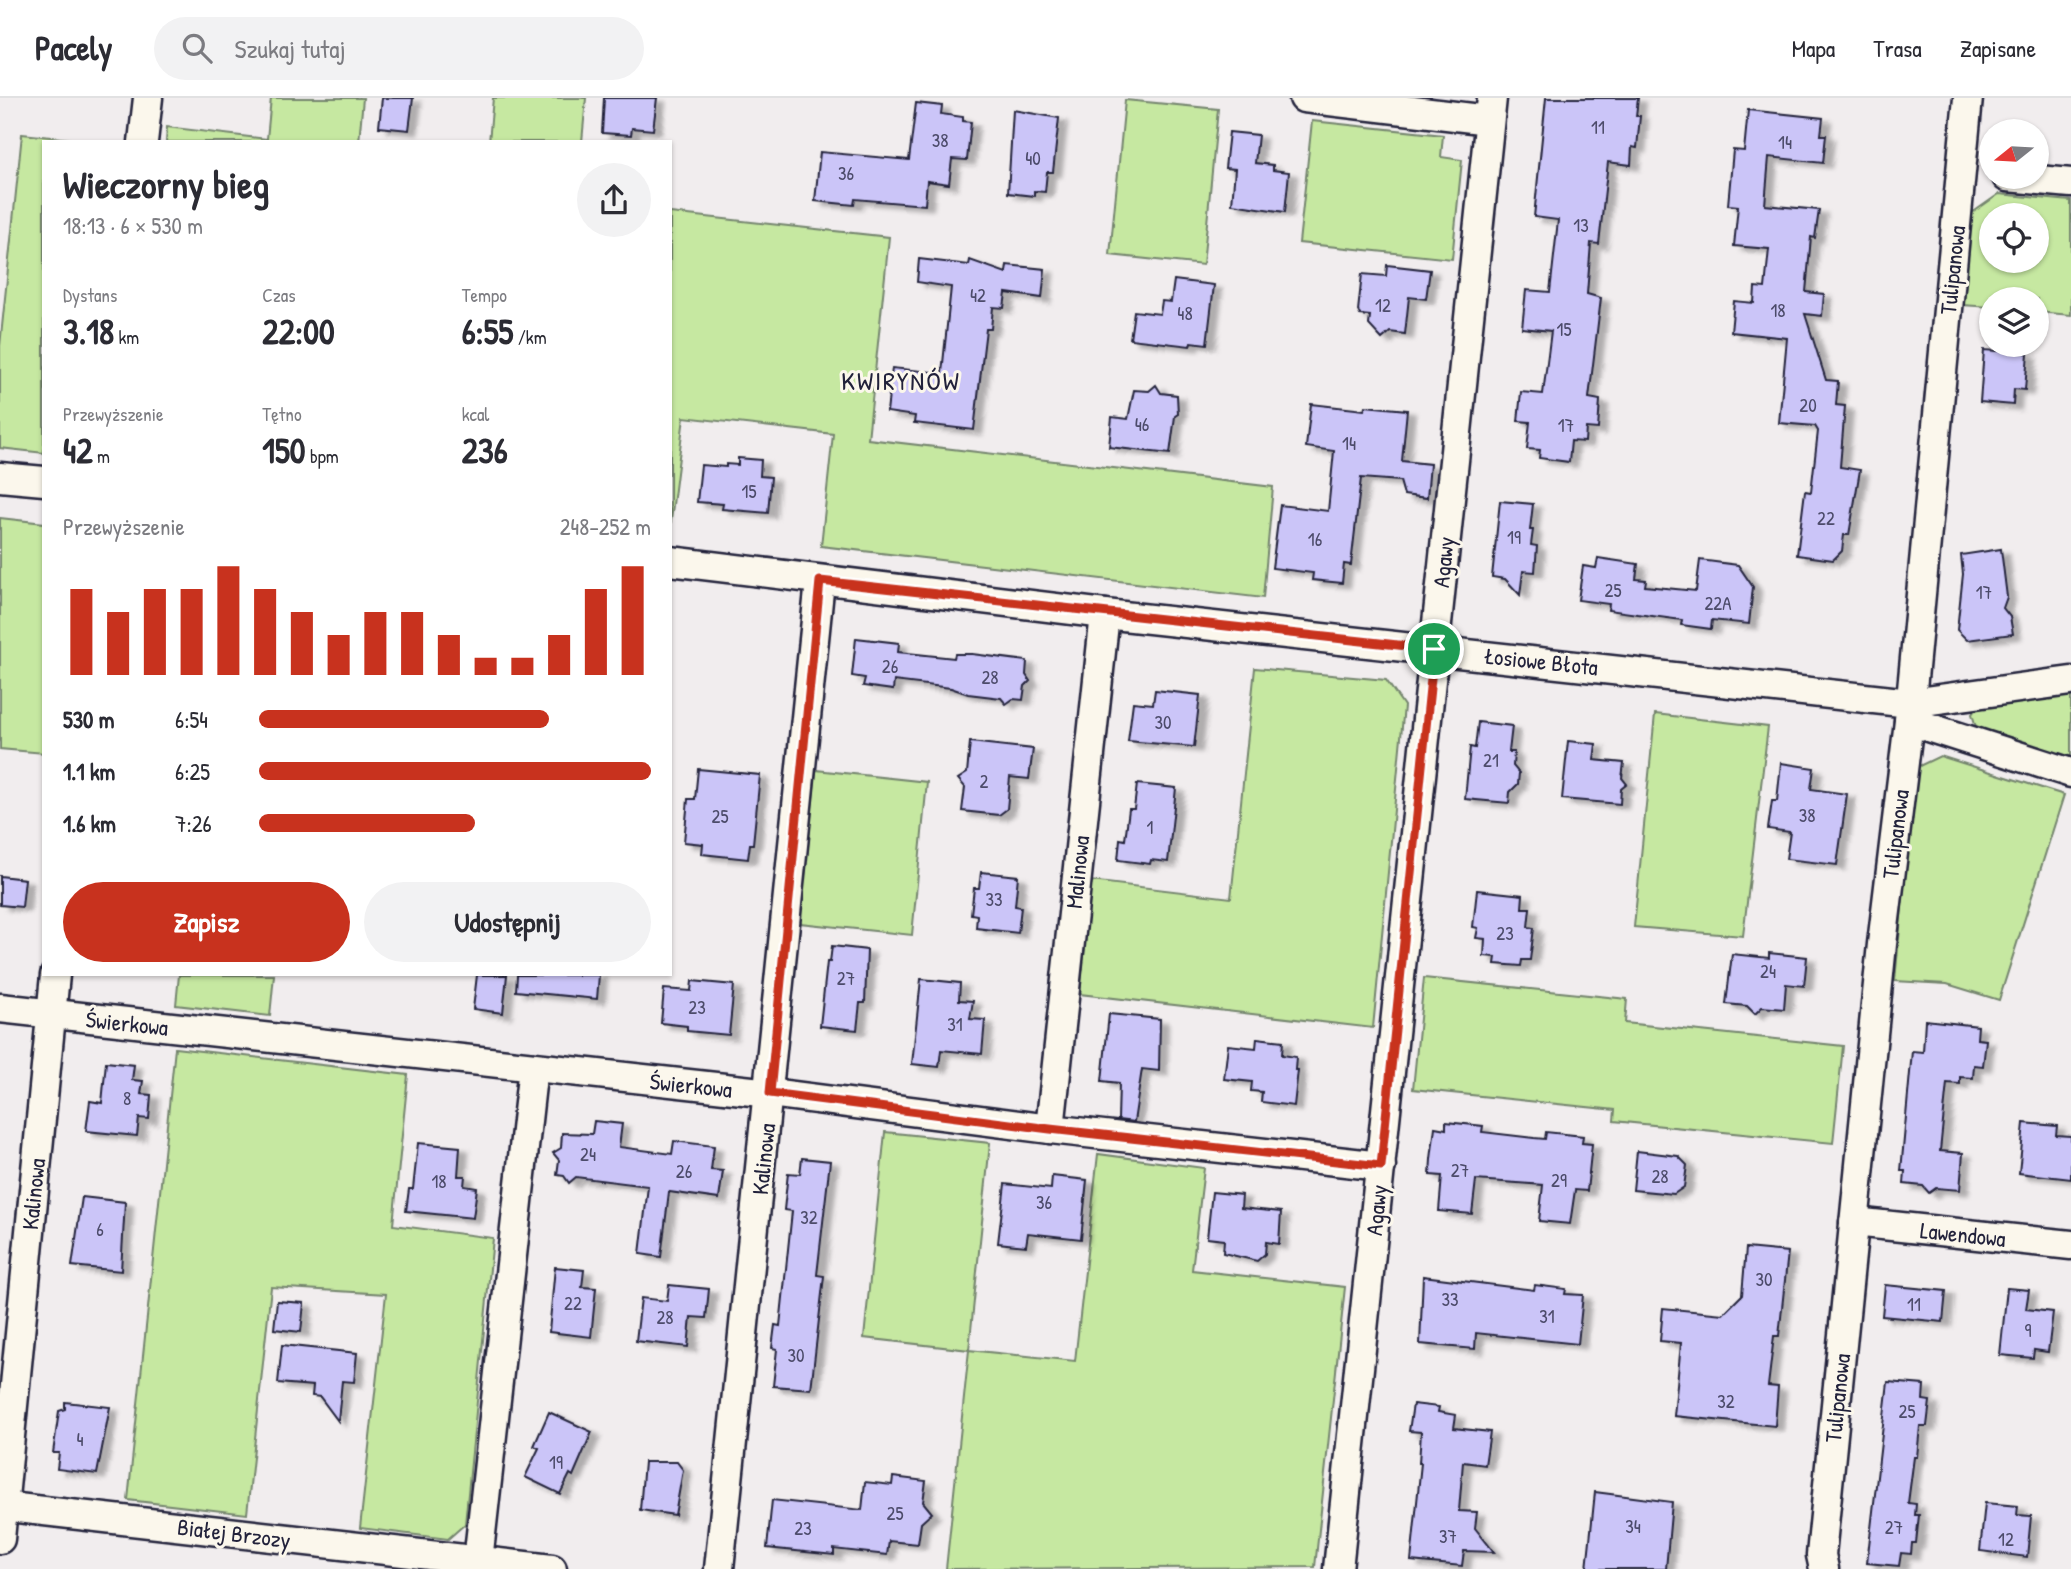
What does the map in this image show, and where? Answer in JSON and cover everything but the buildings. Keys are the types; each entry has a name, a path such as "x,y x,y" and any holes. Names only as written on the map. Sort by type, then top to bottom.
{"street":[{"path":"143,140 148,98"},
{"path":"1304,98 1490,109"},
{"name":"Tulipanowa","path":"1824,1569 1821,1555 1882,944 1910,712 1931,458 1968,98"},
{"name":"Agawy","path":"1338,1569 1490,109"},
{"path":"1962,172 1979,174"},
{"path":"2049,181 2071,183"},
{"path":"0,477 42,481"},
{"name":"Łosiowe Błota","path":"672,561 1105,614 1434,649 1910,712"},
{"name":"Kalinowa","path":"719,1569 770,1093 820,581"},
{"name":"Malinowa","path":"1050,1129 1105,614"},
{"path":"1910,712 2071,681"},
{"path":"1910,712 2071,773"},
{"name":"Kalinowa","path":"0,1539 1,1506 55,976"},
{"name":"Świerkowa","path":"0,1008 770,1093 1050,1129 1381,1166"},
{"path":"478,1561 533,1067"},
{"name":"Lawendowa","path":"1854,1222 2071,1245"},
{"name":"Białej Brzozy","path":"1,1506 552,1569"}],"green space":[{"path":"271,98 363,98 359,140 166,140 167,127 267,139"},
{"path":"493,98 586,98 582,140 489,140"},
{"path":"1125,100 1218,109 1203,265 1110,255"},
{"path":"1312,121 1443,135 1441,157 1462,160 1452,259 1299,243"},
{"path":"22,134 80,140 42,140 42,453 0,448 0,346"},
{"path":"1999,194 2071,201 2071,315 2049,313 2049,287 1979,287 1979,306 1962,305 1972,213 1979,208 1979,273 2049,273 2049,203 1986,203"},
{"path":"672,213 889,237 868,439 1273,487 1263,598 821,546 833,434 684,417 672,513"},
{"path":"0,518 42,523 42,753 0,749"},
{"path":"1255,668 1386,680 1404,706 1373,1028 1080,994 1091,881 1231,898"},
{"path":"2071,694 2071,758 1977,730 1972,714 1978,706"},
{"path":"1655,714 1768,727 1743,936 1634,927"},
{"path":"1940,756 2064,795 1999,1000 1947,984 1895,981 1915,768"},
{"path":"816,770 927,782 912,935 800,923"},
{"path":"179,976 274,976 270,1016 176,1005"},
{"path":"1424,978 1627,999 1625,1023 1843,1046 1833,1143 1614,1121 1615,1110 1413,1089"},
{"path":"175,1048 408,1075 393,1225 493,1238 465,1524 448,1539 360,1528 386,1294 271,1287 247,1514 128,1500"},
{"path":"885,1132 990,1143 969,1350 864,1338"},
{"path":"1098,1154 1204,1168 1192,1270 1345,1287 1315,1567 946,1569 969,1350 1075,1361"}],"district":[{"name":"KWIRYNÓW","path":"901,380"}],"route":[{"path":"820,581 1434,649 1381,1166 1050,1129 770,1093 820,581"}]}
